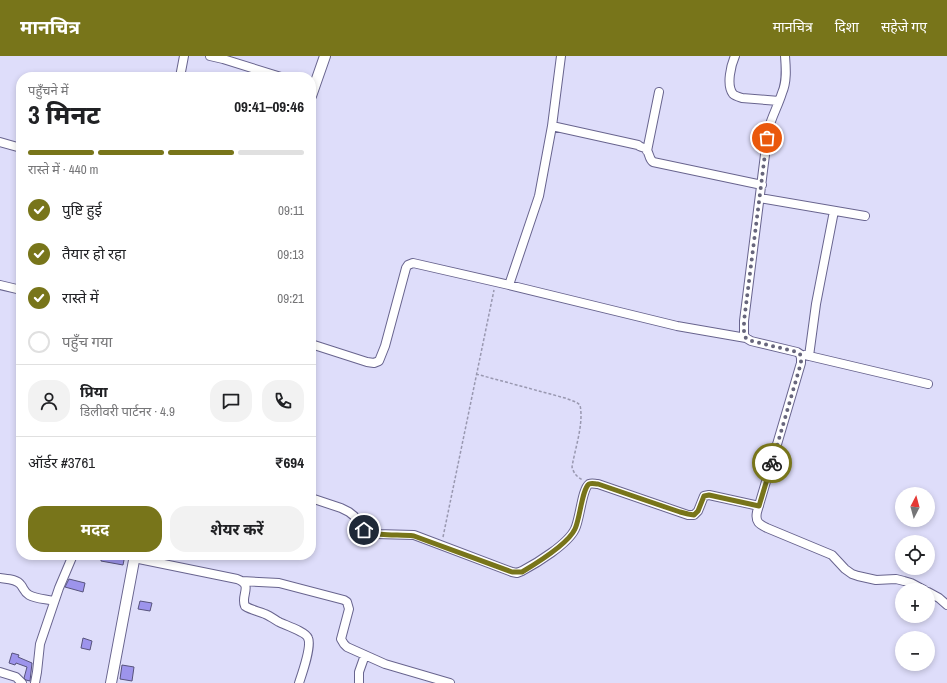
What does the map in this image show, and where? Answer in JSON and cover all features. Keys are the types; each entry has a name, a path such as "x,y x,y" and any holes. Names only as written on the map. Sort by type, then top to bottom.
{"street":[{"path":"181,72 184,56"},
{"path":"210,56 264,72"},
{"path":"316,80 325,56"},
{"path":"509,285 535,208 541,184 552,126 561,56"},
{"path":"735,56 730,78 733,94 742,98 779,101"},
{"path":"746,338 744,335 744,321 769,125 783,92 786,76 785,56"},
{"path":"659,92 647,151 650,160 653,162 762,185"},
{"path":"552,126 638,145 647,151"},
{"path":"0,142 16,147"},
{"path":"760,198 865,216"},
{"path":"809,356 816,304 834,210"},
{"path":"316,346 367,362 374,363 379,361 385,346 404,273 408,264 413,264 509,285 677,326 746,338 752,341 792,350 800,354 928,384"},
{"path":"0,285 16,289"},
{"path":"800,354 801,363 759,506 756,517 757,521 832,555 852,574 871,579 896,579 911,583"},
{"path":"316,500 349,512 354,516 364,530 369,532 376,534 404,534 414,536 512,572 522,572 552,552 571,535 578,523 585,491 591,483 694,515 698,511 704,496 709,495 759,506"},
{"path":"34,683 37,672 40,644 54,601 71,560"},
{"path":"110,683 133,560"},
{"path":"152,560 242,581 290,585 344,600 347,602 348,609 341,636 342,641 347,647 385,664 450,683"},
{"path":"0,578 16,581 22,585 26,594 54,601"},
{"path":"242,581 245,583 246,587 243,603 245,606 302,632 309,638 308,652 299,683"},
{"path":"935,596 947,605"},
{"path":"359,683 358,672 365,655"},
{"path":"0,672 16,677 22,683"}],"path":[{"path":"441,545 496,282"},
{"path":"476,374 565,398 580,405 582,412 581,420 572,467 573,472 577,477 591,483"}],"building":[{"path":"101,560 124,560 123,565"},
{"path":"69,579 85,583 83,592 65,587"},
{"path":"140,601 152,603 150,611 138,609"},
{"path":"83,638 92,641 90,650 81,648"},
{"path":"12,653 19,655 18,657 32,663 30,681 24,678 27,667 16,663 15,665 9,663"},
{"path":"122,665 134,667 132,681 120,679"}],"way so far":[{"path":"767,138 744,321 744,335 752,341 797,352 800,354 801,358 801,363 772,463"}],"route":[{"path":"364,530 376,534 404,534 422,538 517,573 522,572 552,552 571,535 578,523 585,491 591,483 598,484 680,512 694,515 698,511 701,500 704,496 709,495 759,506 772,463"}]}
